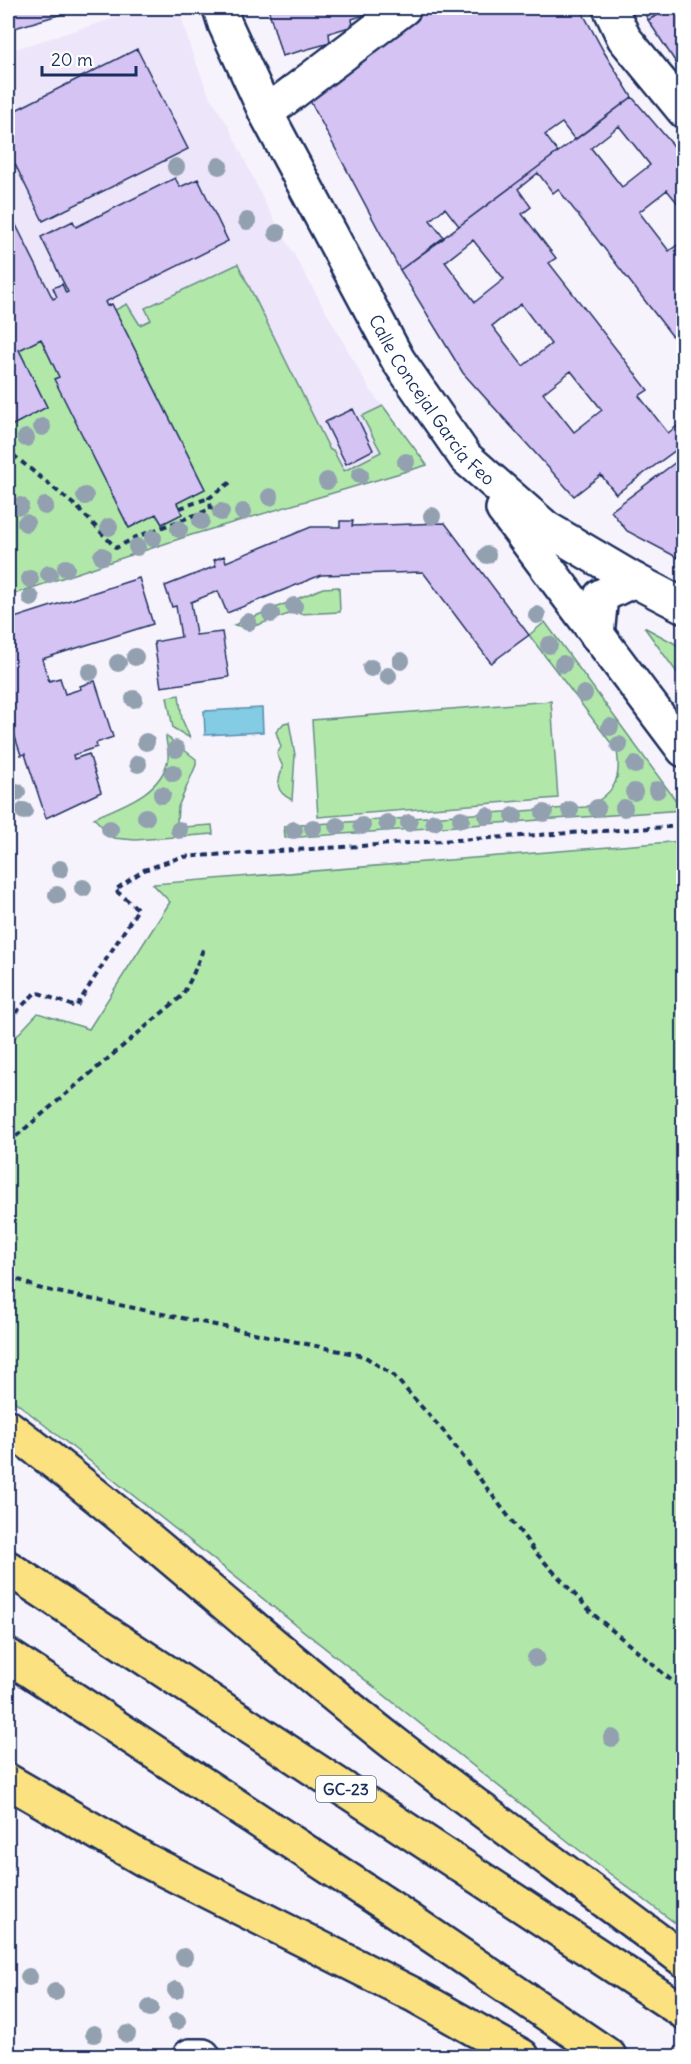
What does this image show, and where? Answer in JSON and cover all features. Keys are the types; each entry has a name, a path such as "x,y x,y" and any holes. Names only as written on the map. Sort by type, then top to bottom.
{"highway":[{"path":"8,1427 65,1470 228,1608 386,1737 684,1960"},
{"name":"GC-23","path":"8,1568 684,2012"},
{"path":"8,1656 390,1907 609,2056"},
{"path":"8,1781 145,1860 414,1995 522,2056"}],"street":[{"name":"Calle Concejal García Feo","path":"220,8 225,24 266,113 398,360 466,458 546,528 634,580 684,606"},
{"path":"266,113 404,8"},
{"path":"610,8 624,39 684,111"},
{"path":"466,458 684,750"},
{"path":"597,635 601,596 634,580"},
{"path":"190,2056 203,2056"}],"path":[{"path":"8,446 12,454 78,508 116,548 136,537 211,509 209,498"},
{"path":"180,508 209,498 231,482"},
{"path":"8,1020 36,992 76,1007 138,909 115,890 144,870 181,858 684,826"},
{"path":"8,1143 182,996 204,947"},
{"path":"8,1275 38,1288 364,1356 393,1376 445,1433 537,1554 593,1614 684,1691"}],"shaded area":[{"path":"148,8 179,8 191,50 209,95 228,125 265,203 369,388 427,465 188,536 8,596 8,51"}],"green space":[{"path":"238,264 330,450 333,450 344,471 381,452 362,416 383,406 427,465 188,536 8,596 8,419 11,426 47,407 19,350 41,339 59,377 55,379 129,528 156,514 162,524 182,514 177,503 205,489 115,310 127,304 140,325 151,320 145,308"},
{"path":"339,587 340,612 300,614 300,610 249,628 234,625 323,588"},
{"path":"545,622 683,810 285,838 284,826 586,807 603,797 614,786 617,779 617,751 529,635"},
{"path":"644,627 683,648 683,681"},
{"path":"179,695 182,719 190,738 173,728 167,697"},
{"path":"551,701 558,798 318,817 312,720"},
{"path":"289,722 295,755 292,800 282,793 278,786 283,767 277,754 281,747 276,732 284,723"},
{"path":"166,736 196,759 196,765 178,807 177,822 183,827 212,825 213,834 135,840 113,838 94,818 139,797 157,781 168,759"},
{"path":"684,841 683,1929 589,1858 8,1396 8,1045 38,1013 89,1029 170,902 153,884"}],"water":[{"path":"262,708 263,732 205,735 204,711"}],"building":[{"path":"8,8 82,8 8,30"},
{"path":"268,8 373,9 364,11 364,15 352,19 353,26 329,33 330,43 282,56"},
{"path":"430,8 580,8 632,97 575,140 562,123 545,135 558,152 459,226 445,208 430,220 444,238 400,270 308,97"},
{"path":"642,8 666,8 667,10 648,20"},
{"path":"672,8 684,8 684,75 648,20"},
{"path":"137,49 188,149 43,221 8,150 8,114"},
{"path":"632,97 684,158 684,211 667,190 639,212 669,251 684,240 684,351 558,189 553,193 538,173 518,189 531,207 522,214 556,258 549,263 648,390 639,396 668,433 684,421 684,444 616,494 601,475 574,496 463,373 400,270","holes":["619,126 650,165 622,187 591,148","473,240 504,279 475,302 445,262","521,304 551,344 523,366 492,326","571,371 602,410 574,432 543,393"]},
{"path":"175,178 180,187 198,179 228,241 105,302 107,306 112,304 205,489 177,503 182,514 162,524 156,514 129,528 54,379 59,377 41,339 19,350 47,407 11,426 8,419 8,209 53,299 57,297 53,288 62,284 66,293 68,292 41,237 73,221 76,227"},
{"path":"353,409 373,450 346,464 325,422"},
{"path":"684,456 684,561 627,531 611,511"},
{"path":"340,521 353,521 352,526 445,523 529,635 491,663 423,572 321,575 227,613 218,591 191,602 196,635 222,632 229,677 161,687 154,642 181,637 176,606 172,607 165,586 216,566 214,560 224,556 226,562 311,527 340,527"},
{"path":"139,578 153,624 42,659 49,681 60,678 65,694 95,681 113,737 96,743 97,747 73,755 74,759 89,754 101,792 46,818 25,754 21,755 9,719 11,718 8,707 8,620"}]}
